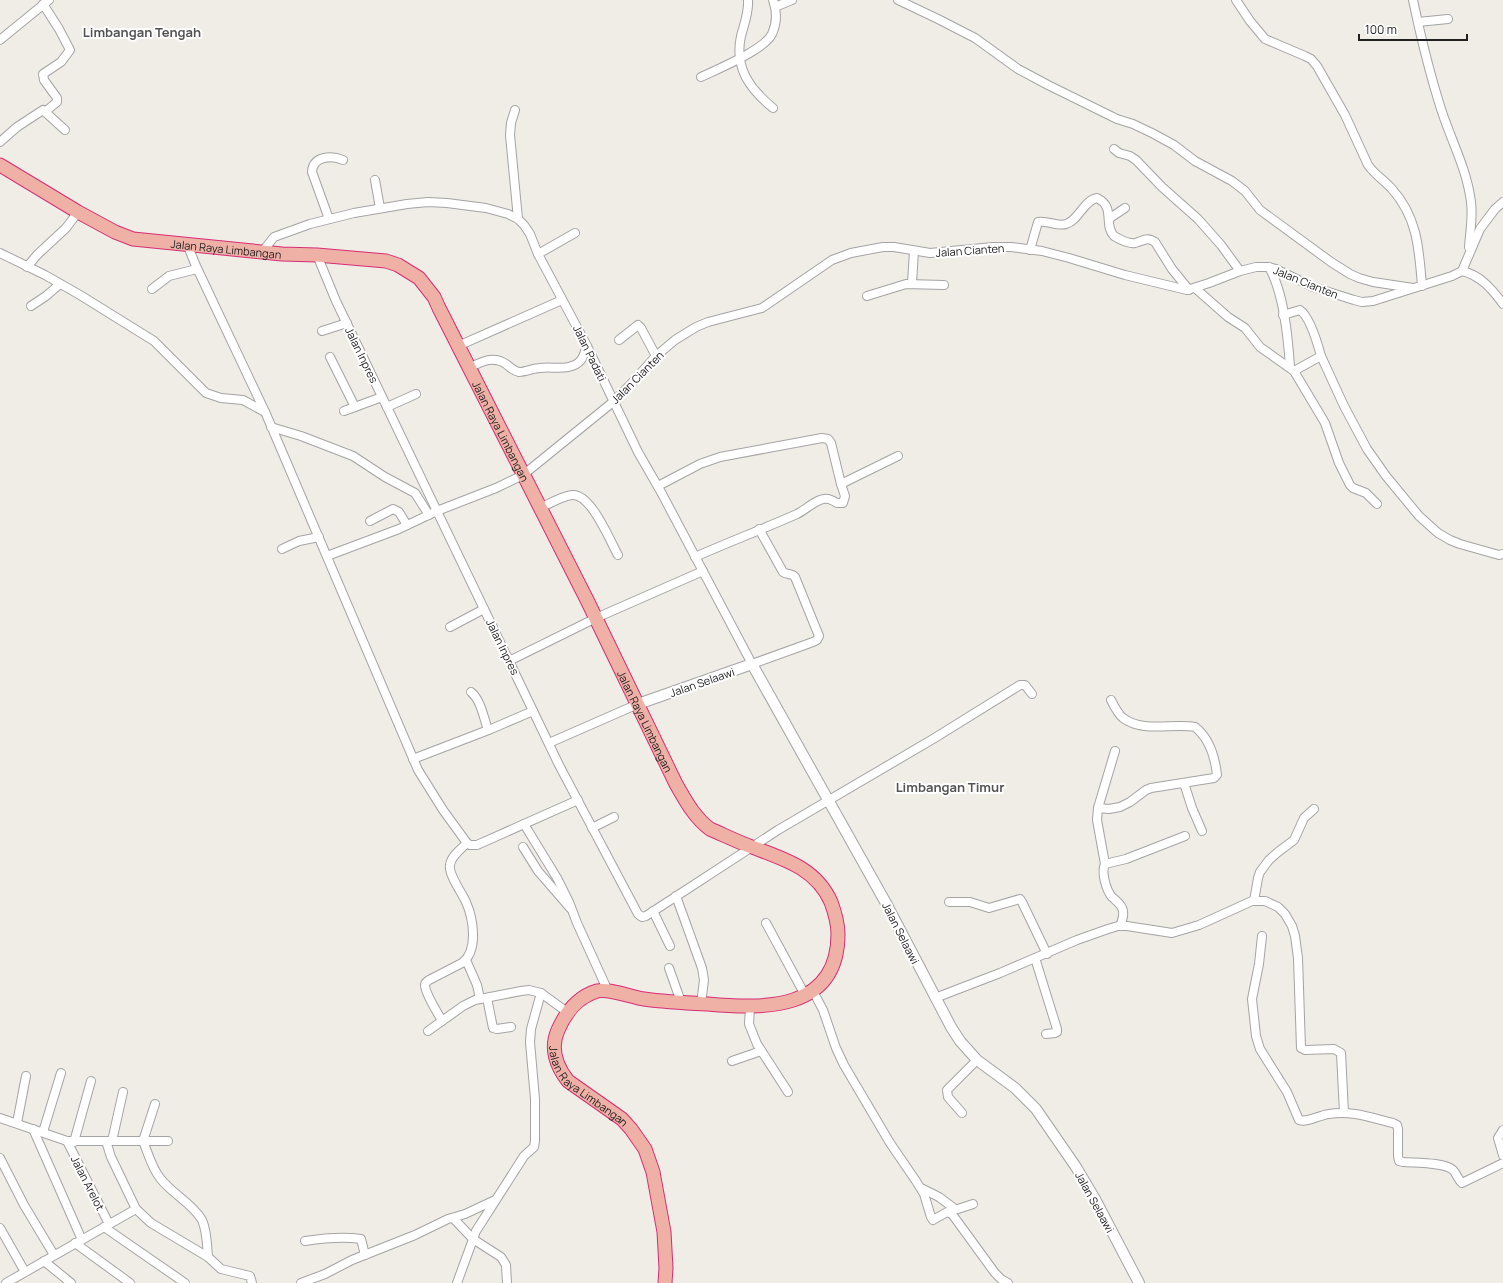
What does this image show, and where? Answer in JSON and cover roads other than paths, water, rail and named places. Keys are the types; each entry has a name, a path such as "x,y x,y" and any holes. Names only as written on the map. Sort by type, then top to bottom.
{"highway":[{"name":"Jalan Raya Limbangan","path":"0,165 78,212 133,240 263,251 282,254 317,255 386,261 410,271 419,278 434,297 468,368 596,618 676,784 690,809 700,822 710,829 795,865 816,878 826,890 838,925 836,954 830,972 823,982 809,993 792,1001 780,1004 750,1007 646,999 608,991 598,991 580,1000 567,1012 555,1036 554,1051 562,1074 568,1081 622,1119 639,1140 649,1159 653,1172 664,1232 666,1268 665,1283"}],"street":[{"path":"748,0 747,16 739,46 739,58 751,85 773,108"},
{"path":"701,77 760,46 772,34 776,16 774,3 792,0"},
{"path":"898,0 975,38 1018,68 1048,85 1117,119 1133,124 1152,133 1174,145 1195,161 1232,181 1244,191 1260,210 1331,262 1350,274 1373,282 1419,287 1418,244 1415,228 1393,189 1372,171 1368,165 1345,115 1317,66 1305,56 1265,39 1250,22 1236,0"},
{"path":"1413,0 1439,103 1470,192 1472,221 1467,260"},
{"path":"0,40 47,1 70,50 61,62 43,74 44,80 57,98 56,102 46,111"},
{"path":"1418,22 1448,19"},
{"path":"0,142 17,127 41,110 46,111 65,130"},
{"path":"514,110 510,135 518,219"},
{"path":"1114,149 1119,153 1132,158 1198,219 1221,245 1240,271"},
{"path":"329,219 312,169 316,162 328,157 336,157 342,160"},
{"path":"375,180 380,208"},
{"path":"1030,250 1038,222 1066,224 1097,198 1103,202 1108,213 1111,232 1118,238 1132,243 1146,238 1152,239 1172,269 1192,289 1228,317 1245,328 1260,347 1292,369"},
{"path":"263,251 274,237 329,219 407,204 428,202 486,208 508,214 518,219"},
{"path":"1503,202 1495,209 1480,228 1462,271 1474,275 1484,282 1503,304"},
{"path":"1110,218 1126,208"},
{"path":"27,267 37,255 66,228 78,212"},
{"name":"Jalan Padati","path":"518,219 530,234 538,254 587,346 638,452 658,486 752,664"},
{"path":"538,254 576,233"},
{"path":"187,244 197,269 266,413 413,759 426,784 467,843 470,845 477,844 578,800"},
{"name":"Jalan Cianten","path":"327,556 490,491 523,475 613,402 656,356 675,340 696,327 708,322 762,308 841,256 864,250 894,247 930,253 993,247 1011,247 1069,258 1125,276 1173,288 1192,289 1240,271 1256,267 1269,267 1313,287 1362,302 1373,301 1419,287 1462,271"},
{"path":"912,283 914,251"},
{"path":"0,253 80,295 154,341 206,394 221,398 243,400 266,413"},
{"name":"Jalan Inpres","path":"317,255 326,278 382,397 559,765 638,914 642,917 653,911"},
{"path":"1269,267 1278,285 1292,369 1325,424 1339,463 1350,485 1366,493 1377,504"},
{"path":"152,289 172,274 197,269"},
{"path":"867,296 912,283 944,285"},
{"path":"31,306 60,284"},
{"path":"458,346 562,300"},
{"path":"1283,315 1300,310 1302,312 1310,326 1338,395 1367,449 1386,476 1419,516 1438,533 1460,544 1499,555 1503,554"},
{"path":"322,331 347,323"},
{"path":"619,340 638,325 656,356"},
{"path":"468,368 488,359 501,361 512,369 520,372 543,367 566,368 578,363 581,360 587,346"},
{"path":"1292,369 1321,356"},
{"path":"330,357 356,407"},
{"path":"387,407 416,394"},
{"path":"344,412 382,397"},
{"path":"270,425 353,456 385,477 416,493 429,515"},
{"path":"658,486 700,464 720,457 825,438 828,438 831,443 845,496 843,503 837,503 829,499 820,499 802,511 695,557"},
{"path":"841,484 898,456"},
{"path":"540,508 569,495 578,495 584,499 595,513 618,555"},
{"path":"370,521 393,509 399,512 407,525"},
{"path":"752,664 817,640 818,633 795,577 784,572 759,529"},
{"path":"282,549 299,541 319,537"},
{"path":"509,661 596,618 703,571"},
{"path":"450,627 484,609"},
{"name":"Jalan Selaawi","path":"638,704 752,664 888,905 935,998 960,1041 976,1060 1015,1088 1036,1109 1076,1167 1139,1283"},
{"path":"670,946 653,911 751,847 934,739 1020,685 1025,685 1032,694"},
{"path":"471,692 477,700 488,730"},
{"path":"1098,808 1120,807 1130,802 1146,790 1214,778 1216,775 1211,749 1195,727 1144,726 1131,722 1121,716 1111,700"},
{"path":"549,743 638,704"},
{"path":"413,759 533,711"},
{"path":"1115,751 1098,808 1097,820 1105,864 1104,873 1108,892 1123,910 1124,916 1120,926"},
{"path":"1184,783 1192,808 1202,831"},
{"path":"1254,901 1260,872 1269,860 1294,840 1304,818 1314,809"},
{"path":"592,828 614,817"},
{"path":"524,824 557,878 608,991"},
{"path":"1105,864 1126,859 1185,836"},
{"path":"442,1021 431,1000 425,984 429,980 456,967 466,960 472,948 470,913 450,871 452,858 467,843"},
{"path":"523,847 538,871 572,911"},
{"path":"676,896 703,975 701,1004"},
{"path":"950,902 970,902 989,908 1020,899 1047,954"},
{"path":"935,998 1047,954 1077,940 1120,926 1172,933 1199,925 1227,913 1238,906 1254,901 1265,901 1278,907 1285,914 1292,926 1295,936 1298,958 1301,1048 1305,1050 1334,1049 1342,1053 1344,1113"},
{"path":"766,923 809,993 823,1010 836,1048 844,1065 890,1143 920,1188 933,1220 947,1212 952,1214 995,1273 1008,1283"},
{"path":"1262,936 1259,964 1252,999 1256,1036 1260,1049 1287,1092 1299,1120 1303,1121 1328,1114 1344,1113 1363,1116 1397,1125 1398,1156 1401,1162 1444,1166 1454,1171 1461,1183 1503,1163"},
{"path":"1035,958 1058,1032 1046,1034"},
{"path":"466,960 484,998 493,1028 497,1029 511,1027"},
{"path":"669,968 681,1002"},
{"path":"428,1031 463,1006 484,998 529,990 541,993 567,1012"},
{"path":"457,1283 473,1239 495,1200 524,1156 534,1147 535,1099 530,1042 531,1029 541,993"},
{"path":"750,1007 749,1024 761,1051 788,1092"},
{"path":"732,1061 761,1051"},
{"path":"962,1113 948,1097 947,1090 976,1060"},
{"path":"43,1132 61,1073"},
{"path":"17,1123 26,1076"},
{"path":"71,1141 91,1081"},
{"path":"124,1092 109,1141 111,1157 136,1209 151,1223 208,1257 222,1270 250,1276 252,1283"},
{"path":"155,1104 143,1141 160,1178 175,1194 190,1206 202,1221 207,1240 208,1257"},
{"path":"0,1118 71,1141 168,1141"},
{"path":"33,1129 79,1241 130,1283"},
{"path":"1503,1130 1498,1138 1503,1155"},
{"name":"Jalan Arelot","path":"71,1141 107,1226"},
{"path":"0,1158 24,1205 54,1255"},
{"path":"920,1188 939,1197 955,1209 973,1204"},
{"path":"301,1283 495,1200"},
{"path":"11,1282 54,1255 136,1209"},
{"path":"453,1218 473,1239 502,1257 506,1265 507,1283"},
{"path":"107,1226 185,1283"},
{"path":"0,1228 25,1272"},
{"path":"305,1241 325,1237 361,1239 365,1255"},
{"path":"44,1261 71,1283"}],"district":[{"name":"Limbangan Tengah","path":"142,32"},
{"name":"Limbangan Timur","path":"950,787"}]}
